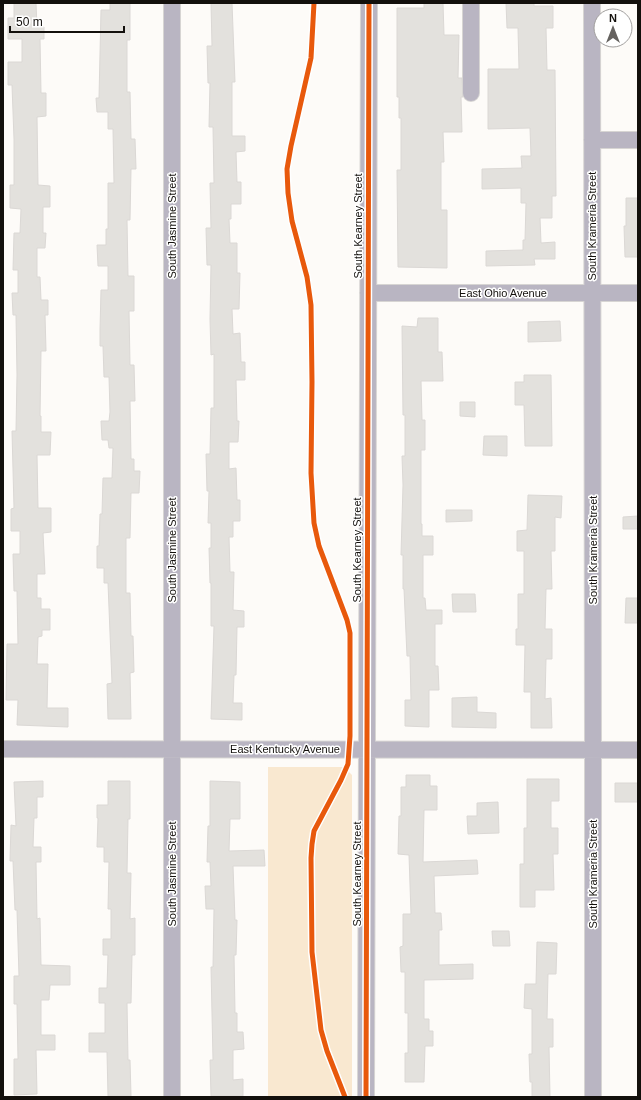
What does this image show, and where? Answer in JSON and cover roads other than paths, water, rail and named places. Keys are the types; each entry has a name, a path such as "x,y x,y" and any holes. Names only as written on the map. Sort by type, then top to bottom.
{"street":[{"name":"South Jasmine Street","path":"172,3 172,1097"},
{"name":"South Kearney Street","path":"366,1097 369,3"},
{"path":"471,3 471,93"},
{"name":"South Krameria Street","path":"592,3 592,1097"},
{"path":"592,140 638,140"},
{"name":"East Ohio Avenue","path":"368,293 638,293"},
{"name":"East Kentucky Avenue","path":"3,749 638,750"}]}
